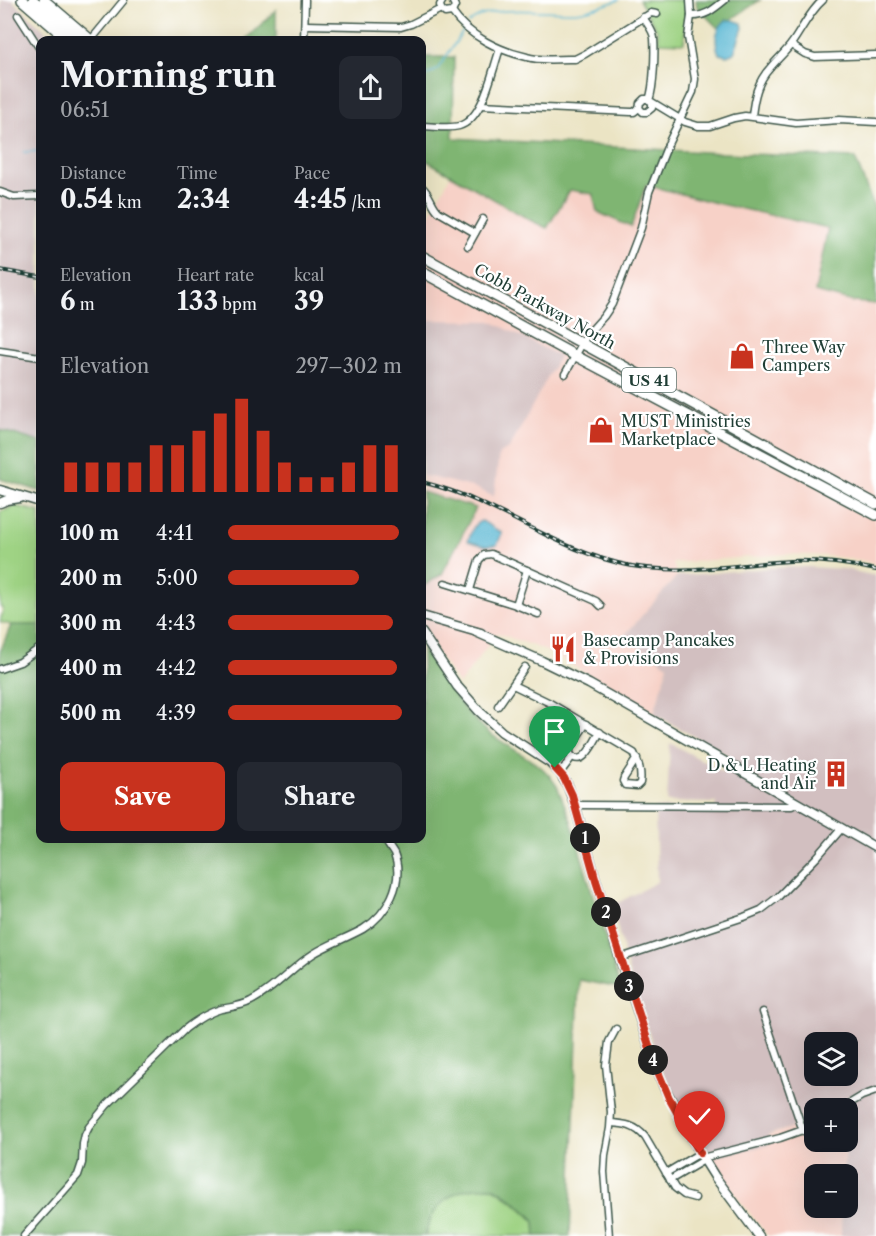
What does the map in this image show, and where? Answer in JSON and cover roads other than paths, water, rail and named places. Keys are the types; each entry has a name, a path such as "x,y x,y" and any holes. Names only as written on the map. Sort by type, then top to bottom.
{"main road":[{"path":"22,0 63,36"},
{"path":"33,0 75,36"},
{"path":"44,0 86,36"},
{"name":"Cobb Parkway North","path":"426,258 876,504"},
{"name":"Cobb Parkway North","path":"426,274 876,515"}],"street":[{"path":"94,36 124,0"},
{"path":"304,36 305,0"},
{"path":"441,9 440,5 443,0"},
{"path":"452,0 455,6 452,12"},
{"path":"566,374 583,343 612,304 641,228 649,192 693,92 695,79 689,45 690,0"},
{"path":"691,16 701,16 711,12 725,0"},
{"path":"752,116 757,89 762,78 791,45 823,0"},
{"path":"305,26 401,27 441,9"},
{"path":"441,9 446,13 452,12"},
{"path":"452,12 477,36 500,49 527,58 575,59 651,12 657,14"},
{"path":"18,15 36,44"},
{"path":"639,108 647,112 652,108 653,90 654,39 643,17"},
{"path":"791,45 815,57 876,55"},
{"path":"426,126 453,127 471,119 481,105 500,49"},
{"path":"481,105 634,112 644,99 693,125 705,127 738,116 796,123 847,120 876,122"},
{"path":"0,192 14,196 36,196"},
{"path":"426,192 439,212 475,233"},
{"path":"468,246 483,219"},
{"path":"0,351 36,356"},
{"path":"1,489 36,495"},
{"path":"1,489 36,501"},
{"path":"0,503 10,499 27,498"},
{"path":"470,590 479,560 484,555 495,554 601,606"},
{"path":"516,605 527,570"},
{"path":"445,583 538,614"},
{"path":"426,617 504,639 562,665 589,684 876,848"},
{"path":"426,639 457,686 479,711 502,732 541,756 560,773 568,786 620,958 666,1092 702,1157 726,1194 759,1236"},
{"path":"0,669 20,662 36,651"},
{"path":"498,706 525,667"},
{"path":"513,685 550,703 629,749 637,758"},
{"path":"586,724 570,747 572,757 579,760 584,757 600,732"},
{"path":"560,773 572,757"},
{"path":"575,805 792,806 797,803"},
{"path":"620,958 761,910 784,892 842,828"},
{"path":"24,1236 78,1175 82,1163 85,1135 89,1126 106,1105 185,1029 210,1013 236,1007 261,996 298,965 314,954 365,928 384,911 396,884 397,868 394,855 387,843"},
{"path":"668,1176 702,1157 803,1131 763,1012"},
{"path":"609,1236 604,1172 611,1123 606,1059 609,1042 616,1029"},
{"path":"857,1098 876,1091"},
{"path":"611,1123 628,1124 640,1131 679,1192 695,1198"}],"water":[{"path":"726,20 742,23 743,28 734,53 727,56 719,54 716,44 718,31"},
{"path":"482,521 502,533 497,545 485,546 468,541 474,526"}],"waterway":[{"path":"469,23 491,13 519,10 580,11 619,0"},
{"path":"426,76 437,70 464,30"},
{"path":"24,152 36,151"}],"railway":[{"path":"0,270 36,276"},
{"path":"426,483 474,500 573,548 632,566 691,569 801,561 834,563 876,570"}],"place":[{"name":"Three Way Campers","path":"742,356"},
{"name":"MUST Ministries Marketplace","path":"601,430"},
{"name":"Basecamp Pancakes & Provisions","path":"563,649"},
{"name":"D & L Heating and Air","path":"836,774"}]}
